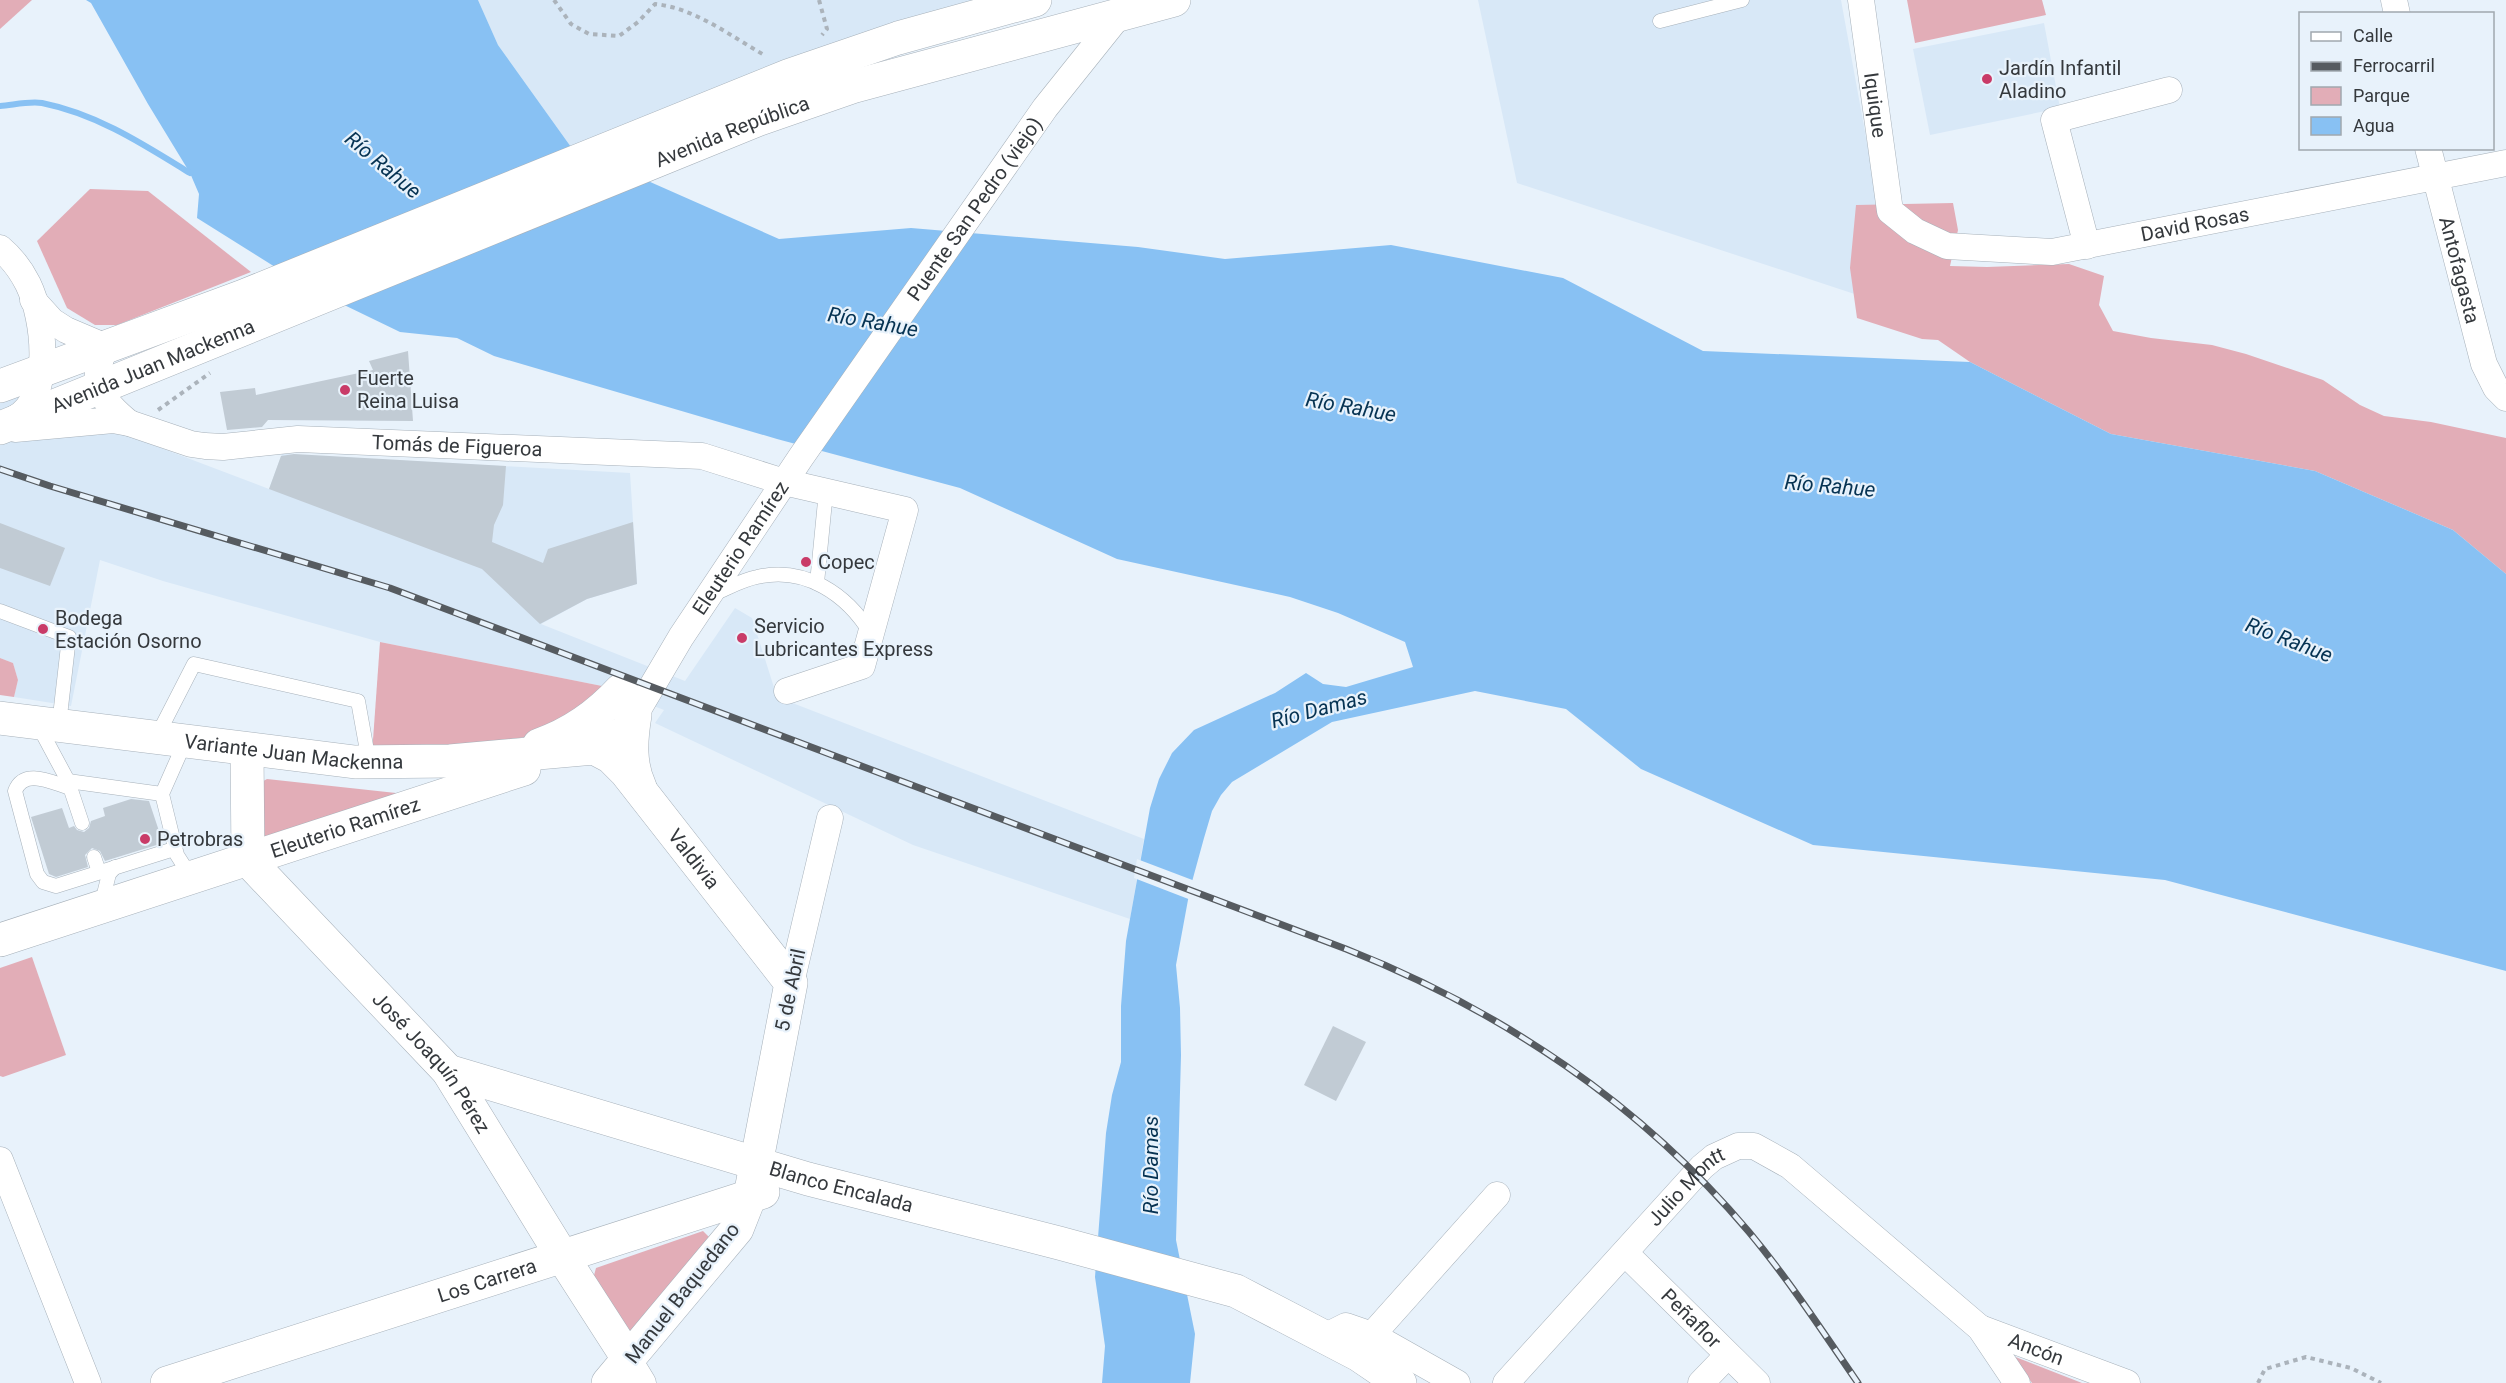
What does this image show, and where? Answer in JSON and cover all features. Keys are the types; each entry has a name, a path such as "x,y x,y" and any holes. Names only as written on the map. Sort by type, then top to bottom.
{"main road":[{"name":"Avenida República","path":"271,285 843,55 974,15 1035,0"},
{"name":"Avenida República","path":"306,304 777,113 855,86 1174,0"},
{"name":"Avenida Juan Mackenna","path":"0,385 271,285"},
{"name":"Avenida Juan Mackenna","path":"0,428 306,304"},
{"path":"482,759 530,748 564,735 595,715 628,702 633,765 645,796"},
{"name":"Variante Juan Mackenna","path":"0,718 247,750 369,762 482,759 588,748"},
{"name":"Valdivia","path":"588,748 606,753 618,764 791,983"},
{"name":"Eleuterio Ramírez","path":"0,940 588,748"},
{"path":"247,750 248,860"},
{"path":"378,815 424,812 598,759 618,764"},
{"name":"José Joaquín Pérez","path":"248,860 448,1071 562,1256 627,1375"},
{"name":"5 de Abril","path":"755,1162 791,983"},
{"name":"Blanco Encalada","path":"448,1071 808,1179 1236,1291 1359,1355 1400,1383"},
{"name":"Manuel Baquedano","path":"627,1375 737,1229 750,1196 755,1162"},
{"name":"Los Carrera","path":"167,1383 808,1179"}],"street":[{"name":"Iquique","path":"1861,0 1890,211"},
{"name":"Puente San Pedro (viejo)","path":"801,457 1045,108 1121,13"},
{"path":"2087,246 2054,120 2169,90"},
{"name":"Antofagasta","path":"2428,150 2484,364 2501,393"},
{"name":"David Rosas","path":"1890,211 1915,231 1947,246 2052,252 2506,163"},
{"path":"0,248 21,272 33,300 40,327 41,371 39,385 30,406 22,415 0,428"},
{"path":"33,300 52,321 106,347 99,361 98,388"},
{"path":"0,385 10,376 22,357 33,300"},
{"name":"Tomás de Figueroa","path":"98,388 108,402 133,424"},
{"name":"Tomás de Figueroa","path":"0,428 113,420 133,424 191,444 223,447 298,439 702,456 784,482 904,510 871,634"},
{"name":"Eleuterio Ramírez","path":"588,748 608,721 628,702 681,637 801,457"},
{"path":"787,691 862,666 871,634"},
{"name":"5 de Abril","path":"791,983 830,818"},
{"name":"Julio Montt","path":"1506,1383 1702,1167 1714,1157 1738,1146 1754,1146 1790,1166 1980,1328"},
{"path":"0,1160 88,1383"},
{"path":"1372,1335 1497,1195"},
{"name":"Peñaflor","path":"1625,1253 1757,1383"},
{"path":"1329,1339 1334,1332 1346,1326 1372,1335 1458,1383"},
{"path":"1980,1328 2017,1383"},
{"name":"Ancón","path":"1980,1328 2127,1383"},
{"path":"1701,1383 1728,1355"}],"lane":[{"path":"1660,21 1742,0"},
{"path":"817,583 826,491"},
{"path":"709,596 743,581 772,574 795,576 817,583 843,599 859,615 871,634"},
{"path":"0,610 69,637 48,724 82,823"},
{"path":"205,874 184,866 174,849 162,794 171,740 194,664 358,701 369,762"},
{"path":"162,794 125,794 32,777 26,778 17,786 16,797 37,874 43,882 56,886 115,867 145,854 174,849"},
{"path":"94,857 99,872"},
{"path":"101,907 109,874 115,867"}],"path":[{"path":"554,0 571,24 589,34 619,36 638,22 655,4 671,6 708,23 768,58"},
{"path":"815,43 827,29 819,0"},
{"path":"133,424 211,372"},
{"path":"2258,1383 2265,1369 2306,1357 2351,1368 2381,1383"}],"shaded area":[{"path":"478,0 982,0 571,147 498,45"},
{"path":"1478,0 1841,0 1897,308 1517,183"},
{"name":"Jardín Infantil Aladino","path":"2044,23 2060,108 1930,135 1913,49"},
{"path":"0,387 269,489 282,454 630,473 637,584 587,599 541,624 685,681 735,608 752,618 777,697 1144,839 1130,919 913,845 655,723 664,710 602,686 380,642 163,581 100,560 71,706 14,697 18,680 13,663 0,658"}],"green space":[{"path":"0,0 32,0 0,29"},
{"path":"1907,0 2042,0 2046,15 1915,43"},
{"path":"90,189 148,191 251,272 117,325 95,325 67,308 37,241"},
{"path":"1953,203 1958,230 1950,266 2069,264 2104,276 2099,305 2113,331 2212,345 2246,354 2323,380 2360,405 2384,416 2431,422 2506,438 2506,574 2453,530 2315,471 2111,434 1970,362 1938,340 1922,339 1857,318 1850,268 1856,205"},
{"path":"380,642 602,686 584,710 537,736 372,754"},
{"path":"0,658 13,663 18,680 14,697 0,695"},
{"path":"267,779 396,793 399,804 258,849 251,788"},
{"path":"32,957 66,1055 3,1077 0,1076 0,968"},
{"path":"703,1231 709,1237 634,1333 626,1329 593,1279 596,1268"},
{"path":"2013,1356 2082,1383 2032,1383"}],"water":[{"path":"86,0 478,0 498,45 571,147 779,239 911,228 1138,247 1225,259 1391,245 1563,278 1703,351 1970,362 2111,434 2315,471 2453,530 2506,574 2506,971 2165,880 1813,845 1641,769 1566,709 1475,691 1332,722 1232,782 1212,811 1190,889 1176,965 1181,1055 1176,1240 1195,1334 1190,1383 1102,1383 1105,1346 1095,1277 1106,1133 1112,1095 1121,1062 1121,1006 1126,941 1150,808 1159,779 1172,753 1194,730 1275,693 1306,673 1323,684 1346,687 1413,667 1405,642 1338,613 1290,597 1117,559 960,488 777,439 494,356 457,338 400,332 307,287 197,218 199,194 190,173 91,3"}],"pier":[{"path":"1137,859 1195,881 1191,900 1134,878"}],"building":[{"name":"Fuerte Reina Luisa","path":"408,351 413,421 268,420 262,427 227,430 220,392 255,388 256,395 373,370 369,361"},
{"path":"294,454 506,466 503,505 494,525 492,542 543,563 548,549 633,522 637,584 587,599 540,624 482,569 269,489 281,456"},
{"path":"0,523 65,548 50,586 0,568"},
{"path":"131,799 149,801 163,843 105,861 100,851 92,848 85,855 88,867 56,877 49,874 31,817 62,808 69,828 74,826 77,830 84,832 89,828 91,821 105,816 103,808"},
{"path":"1333,1026 1366,1042 1336,1101 1304,1085"}],"waterway":[{"path":"0,106 42,103 82,114 119,131 190,173"}],"railway":[{"path":"0,469 390,588 1346,949 1403,973 1459,1001 1565,1065 1615,1102 1662,1142 1707,1186 1764,1250 1858,1383"}],"place":[{"name":"Jardín Infantil Aladino","path":"1987,79"},
{"name":"Fuerte Reina Luisa","path":"345,390"},
{"name":"Copec","path":"806,562"},
{"name":"Bodega Estación Osorno","path":"43,629"},
{"name":"Servicio Lubricantes Express","path":"742,638"},
{"name":"Petrobras","path":"145,839"}],"water label":[{"name":"Río Rahue","path":"383,165"},
{"name":"Río Rahue","path":"873,322"},
{"name":"Río Rahue","path":"1351,407"},
{"name":"Río Rahue","path":"1830,486"},
{"name":"Río Rahue","path":"2289,640"},
{"name":"Río Damas","path":"1319,709"},
{"name":"Río Damas","path":"1151,1165"}]}
